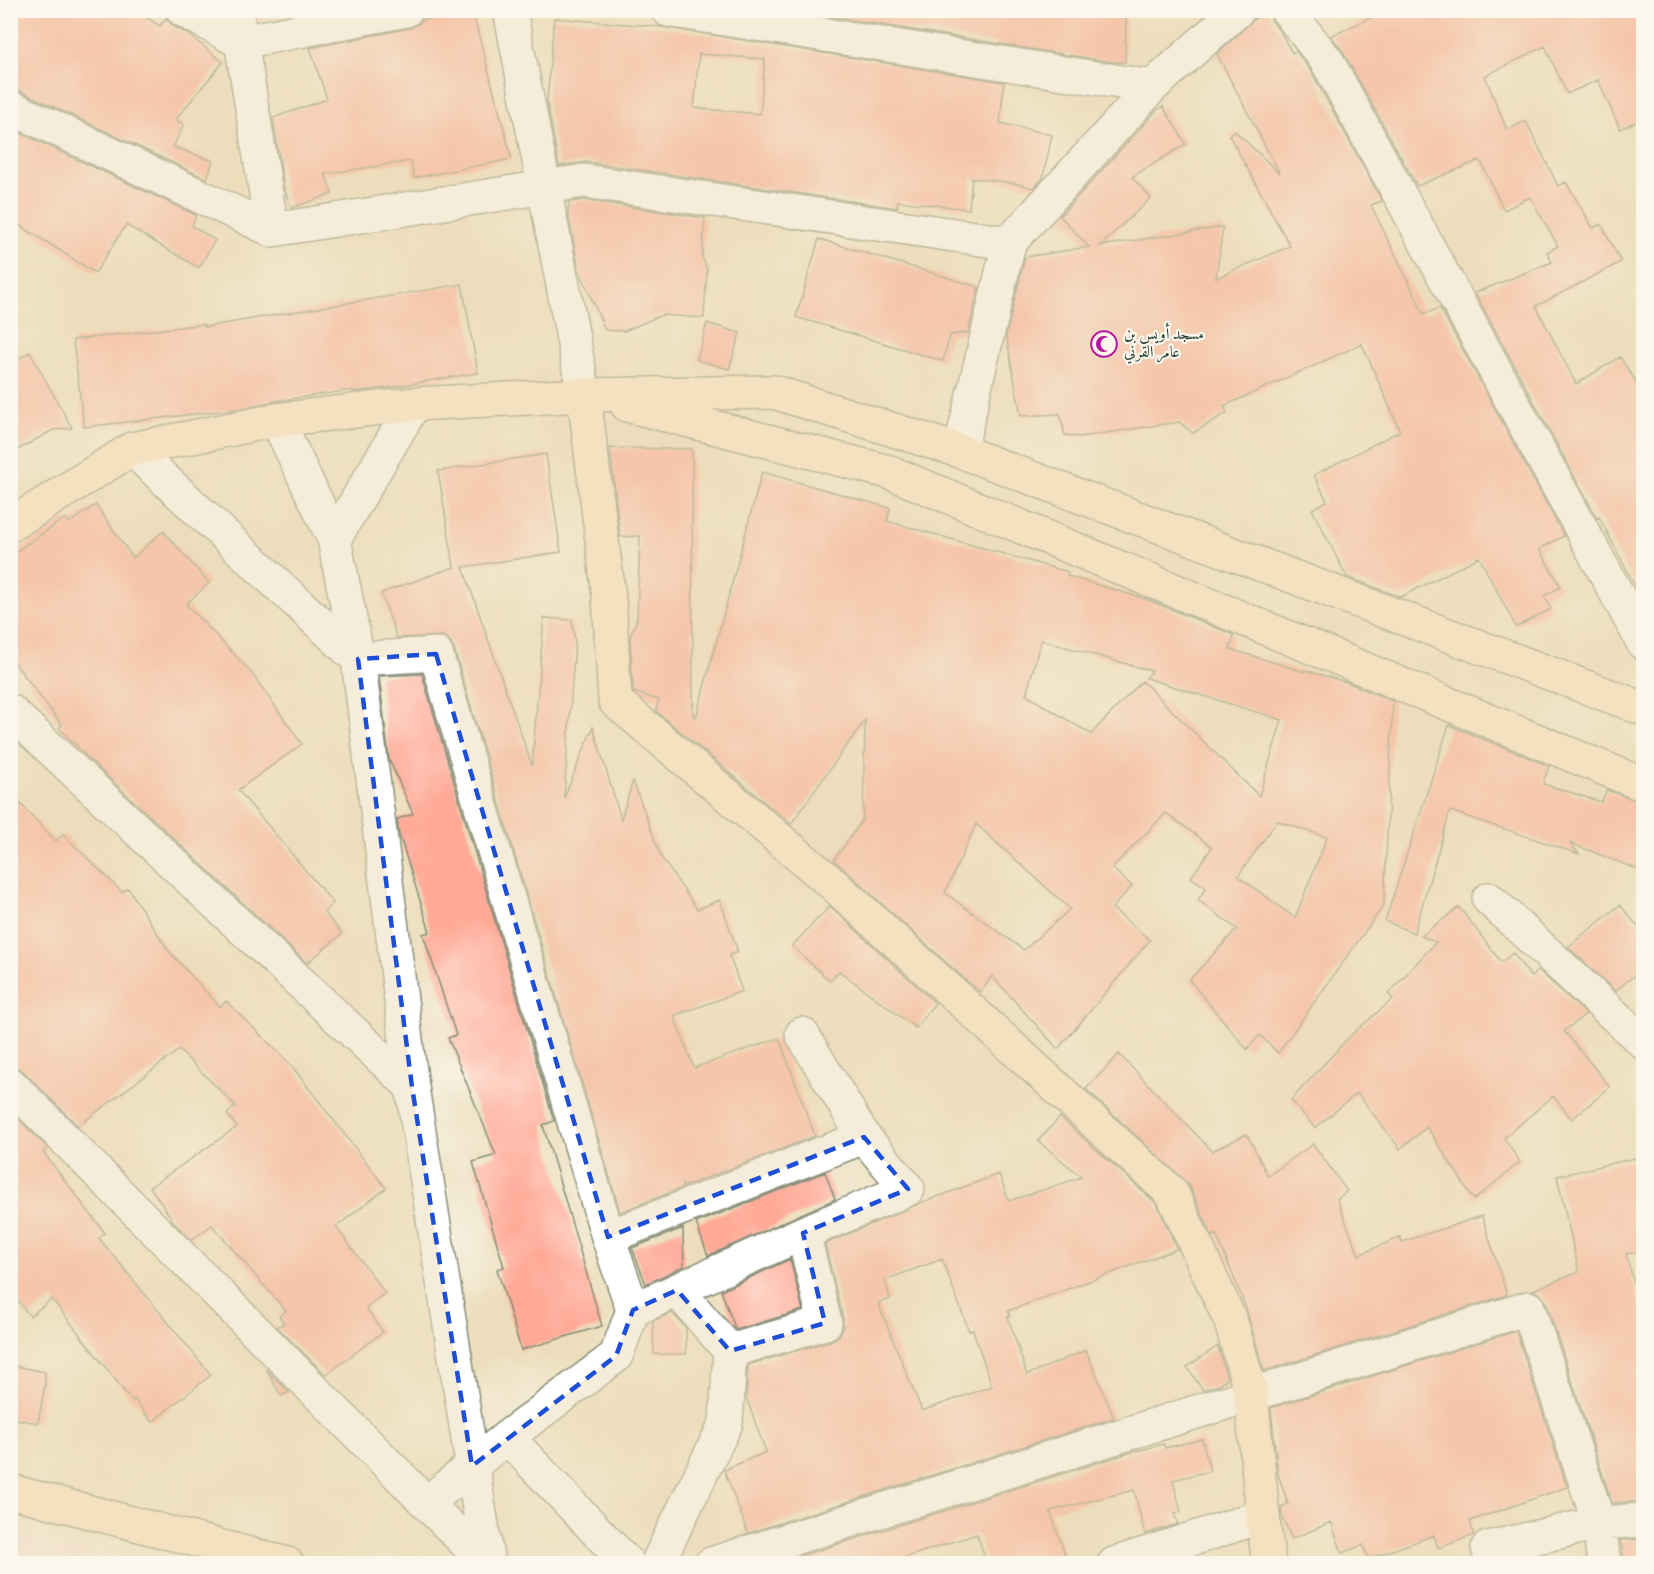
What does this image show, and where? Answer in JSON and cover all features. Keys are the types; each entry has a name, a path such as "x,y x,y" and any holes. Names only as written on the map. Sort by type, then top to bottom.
{"street":[{"path":"183,10 238,26 406,10"},
{"path":"510,10 584,395 609,597 615,701 834,885 1172,1193 1231,1322 1251,1394 1269,1563"},
{"path":"668,10 1152,87"},
{"path":"960,451 1009,243 1152,87 1238,10"},
{"path":"1287,10 1328,62 1644,644"},
{"path":"238,26 272,230"},
{"path":"10,106 272,230 584,181 1009,243"},
{"path":"10,525 132,449 277,420 414,404 584,395 774,392 960,451 1644,709"},
{"path":"584,395 889,472 1644,785"},
{"path":"334,539 414,404"},
{"path":"277,420 334,539 358,659 412,1087 488,1563"},
{"path":"132,449 358,659 436,654 608,1238 633,1310 616,1356 507,1437 427,1503"},
{"path":"10,711 412,1087"},
{"path":"1489,899 1644,1043"},
{"path":"633,1310 802,1233 908,1189 864,1137 802,1034"},
{"path":"10,1084 488,1563"},
{"path":"608,1238 864,1137"},
{"path":"730,1351 825,1323 802,1233"},
{"path":"657,1563 726,1423 730,1351 677,1290"},
{"path":"711,1563 1528,1308 1599,1523 1605,1563"},
{"path":"507,1437 628,1563"},
{"path":"10,1491 287,1563"},
{"path":"1114,1563 1263,1516"},
{"path":"1493,1563 1488,1548 1599,1523 1644,1520"}],"highlighted area":[{"path":"436,654 608,1237 864,1137 908,1189 803,1233 825,1323 730,1351 677,1290 633,1310 616,1356 472,1466 412,1087 358,659"}],"shaded area":[{"path":"11,1534 134,1563 11,1563"}],"building":[{"path":"10,10 135,10 160,26 166,18 173,26 191,36 223,62 175,120 184,124 173,147 213,161 207,179 18,90 10,89"},
{"path":"459,10 472,10 512,159 414,178 411,161 325,174 332,194 291,208 284,188 273,118 327,99 310,48 410,28 421,21"},
{"path":"790,10 1126,10 1125,62 1111,62"},
{"path":"1387,10 1644,10 1644,118 1620,129 1598,80 1567,94 1545,46 1485,76 1507,130 1526,121 1558,186 1566,182 1593,228 1601,224 1621,262 1536,306 1576,384 1620,357 1644,394 1644,603 1475,293 1552,262 1547,252 1558,246 1530,197 1504,210 1480,160 1417,186 1343,52 1331,36"},
{"path":"1269,11 1272,21 1292,53 1296,51 1311,71 1382,201 1371,205 1424,314 1440,308 1564,536 1539,549 1561,587 1544,596 1551,609 1516,627 1479,557 1401,597 1347,577 1312,509 1327,501 1314,475 1400,431 1362,344 1224,406 1227,413 1193,433 1179,422 1079,437 1065,435 1060,414 1021,416 1006,335 1025,257 1089,247 1060,216 1163,106 1186,144 1132,177 1151,198 1100,246 1223,227 1216,278 1290,246 1229,135 1235,131 1280,174 1217,54 1254,19"},
{"path":"554,18 662,27 1004,82 1000,123 1052,135 1043,178 1034,188 972,178 969,209 898,201 897,208 587,162 559,166 547,102","holes":["699,54 765,59 760,114 694,108"]},
{"path":"10,128 196,215 192,226 215,240 199,268 126,225 95,273 10,219"},
{"path":"584,200 705,218 702,257 707,269 704,318 662,315 624,331 605,330 579,269 568,214 569,202"},
{"path":"819,239 979,287 968,333 950,335 943,361 796,317"},
{"path":"462,284 478,373 386,388 353,392 353,390 275,401 238,409 84,427 73,340 204,324 204,327"},
{"path":"707,323 740,333 729,369 697,360"},
{"path":"30,352 72,428 53,430 10,454 10,363"},
{"path":"610,448 692,449 693,716 696,717 762,472 890,508 887,521 1068,572 1067,576 1146,599 1234,635 1230,649 1349,683 1393,701 1384,905 1278,1053 1260,1035 1247,1049 1189,980 1237,929 1198,900 1206,888 1191,877 1212,847 1166,813 1112,868 1132,886 1112,908 1150,940 1058,1049 992,976 981,992 834,860 863,819 865,720 791,824 656,711 659,700 633,692 630,637 637,619 640,536 620,537","holes":["1041,640 1152,671 1146,678 1282,720 1259,796 1142,681 1091,734 1026,695","1277,821 1327,837 1295,918 1238,876","976,824 1070,909 1024,950 945,893"]},
{"path":"546,454 561,552 463,567 532,766 544,618 572,620 575,642 564,798 593,727 621,819 633,781 661,857 697,909 720,900 738,952 729,955 742,991 674,1016 694,1068 779,1038 815,1136 683,1187 682,1183 682,1188 620,1212 454,649 450,641 443,636 397,638 381,593 454,567 438,471"},
{"path":"96,505 133,558 163,531 209,583 186,604 250,671 302,744 238,790 333,903 324,912 342,934 307,963 91,761 59,728 62,725 10,657 10,556 65,518 69,523"},
{"path":"422,674 554,1121 543,1125 602,1326 521,1350 497,1269 504,1267 473,1162 496,1155 448,1038 456,1035 423,934 430,932 399,834 397,819 413,814 389,759 379,676"},
{"path":"1449,725 1549,766 1543,784 1601,802 1607,790 1644,803 1644,872 1570,843 1579,854 1450,811 1414,933 1385,921"},
{"path":"10,793 56,841 63,834 122,892 128,888 168,950 220,1007 226,1001 291,1065 386,1188 336,1227 385,1293 366,1308 383,1332 326,1375 277,1327 284,1323 279,1316 286,1311 212,1225 191,1240 176,1225 150,1187 237,1127 227,1114 236,1106 179,1050 78,1126 23,1071 10,1066"},
{"path":"1620,905 1644,934 1644,968 1615,991 1568,947"},
{"path":"830,906 935,1003 916,1028 839,971 830,981 792,946"},
{"path":"1459,907 1501,962 1513,953 1531,977 1538,970 1586,1014 1564,1031 1610,1087 1572,1119 1553,1096 1504,1138 1520,1162 1474,1200 1427,1127 1400,1149 1357,1093 1315,1128 1291,1100 1350,1036 1393,999 1388,994 1436,942 1421,936"},
{"path":"1119,1054 1212,1151 1247,1134 1268,1176 1313,1144 1347,1191 1337,1199 1359,1255 1400,1237 1402,1242 1482,1216 1507,1295 1264,1371 1245,1305 1216,1234 1212,1236 1189,1185 1086,1089"},
{"path":"10,1111 48,1148 43,1152 105,1233 99,1238 211,1375 152,1422 134,1399 132,1401 52,1299 30,1316 10,1291"},
{"path":"1060,1117 1157,1204 1177,1249 1008,1311 1027,1375 1086,1350 1114,1418 748,1533 724,1470 766,1452 746,1397 748,1365 830,1341 839,1336 843,1327 843,1319 825,1244 918,1204 999,1174 1009,1201 1082,1177 1038,1141","holes":["942,1259 969,1331 973,1330 992,1386 922,1411 878,1303 890,1299 885,1280"]},
{"path":"1644,1156 1644,1251 1626,1254 1644,1320 1644,1501 1612,1503 1546,1302 1533,1290 1579,1272 1557,1176"},
{"path":"825,1172 835,1199 708,1256 696,1223"},
{"path":"683,1228 684,1266 646,1284 632,1248"},
{"path":"790,1259 803,1310 736,1330 721,1291"},
{"path":"672,1313 686,1328 686,1354 654,1354 653,1321"},
{"path":"1516,1331 1567,1487 1470,1521 1474,1535 1438,1548 1434,1535 1368,1559 1363,1545 1342,1553 1331,1522 1292,1539 1282,1517 1281,1507 1288,1504 1278,1474 1271,1408"},
{"path":"1218,1346 1227,1379 1219,1385 1203,1390 1187,1367"},
{"path":"10,1365 45,1372 38,1423 10,1418"},
{"path":"266,1369 289,1392 281,1396"},
{"path":"1202,1439 1210,1471 1173,1480 1181,1512 1174,1513 1178,1524 1145,1534 1134,1490 1050,1511 1068,1563 987,1563 977,1534 888,1563 781,1563 1129,1453 1164,1444 1165,1448"},
{"path":"1644,1539 1644,1563 1625,1563 1620,1540"}],"place":[{"name":"مسجد أويس بن عامر القرني","path":"1104,344"}]}
